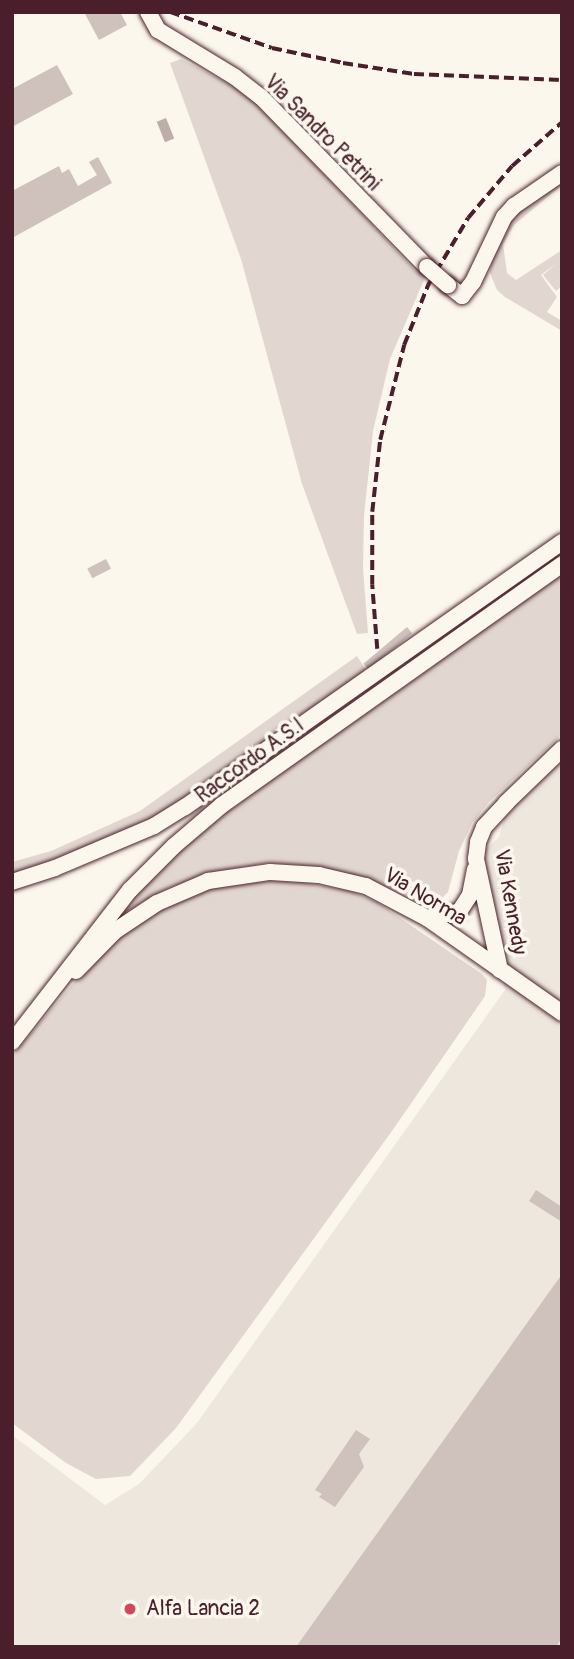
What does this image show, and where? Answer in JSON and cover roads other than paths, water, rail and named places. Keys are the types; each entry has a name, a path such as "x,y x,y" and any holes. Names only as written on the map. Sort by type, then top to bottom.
{"street":[{"name":"Via Sandro Petrini","path":"148,12 158,30 235,77 261,97 427,267 462,296 473,282 503,217 514,206 562,173"},
{"name":"Raccordo A.S.I","path":"12,882 55,868 142,831 185,807 562,542"},
{"name":"Raccordo A.S.I","path":"12,1042 90,938 130,890 222,805 562,564"},
{"name":"Via Kennedy","path":"500,970 476,859 478,842 484,827 535,773 562,749"},
{"path":"427,918 459,912 470,895 476,859"},
{"name":"Via Norma","path":"40,1008 115,931 157,903 208,881 270,872 319,875 366,886 427,918 562,1013"}],"railway":[{"path":"170,12 272,48 343,63 414,74 562,80"},
{"path":"377,649 372,585 372,512 380,440 404,345 428,285 468,218 512,166 562,122"}],"place":[{"name":"Alfa Lancia 2","path":"130,1609"}]}
